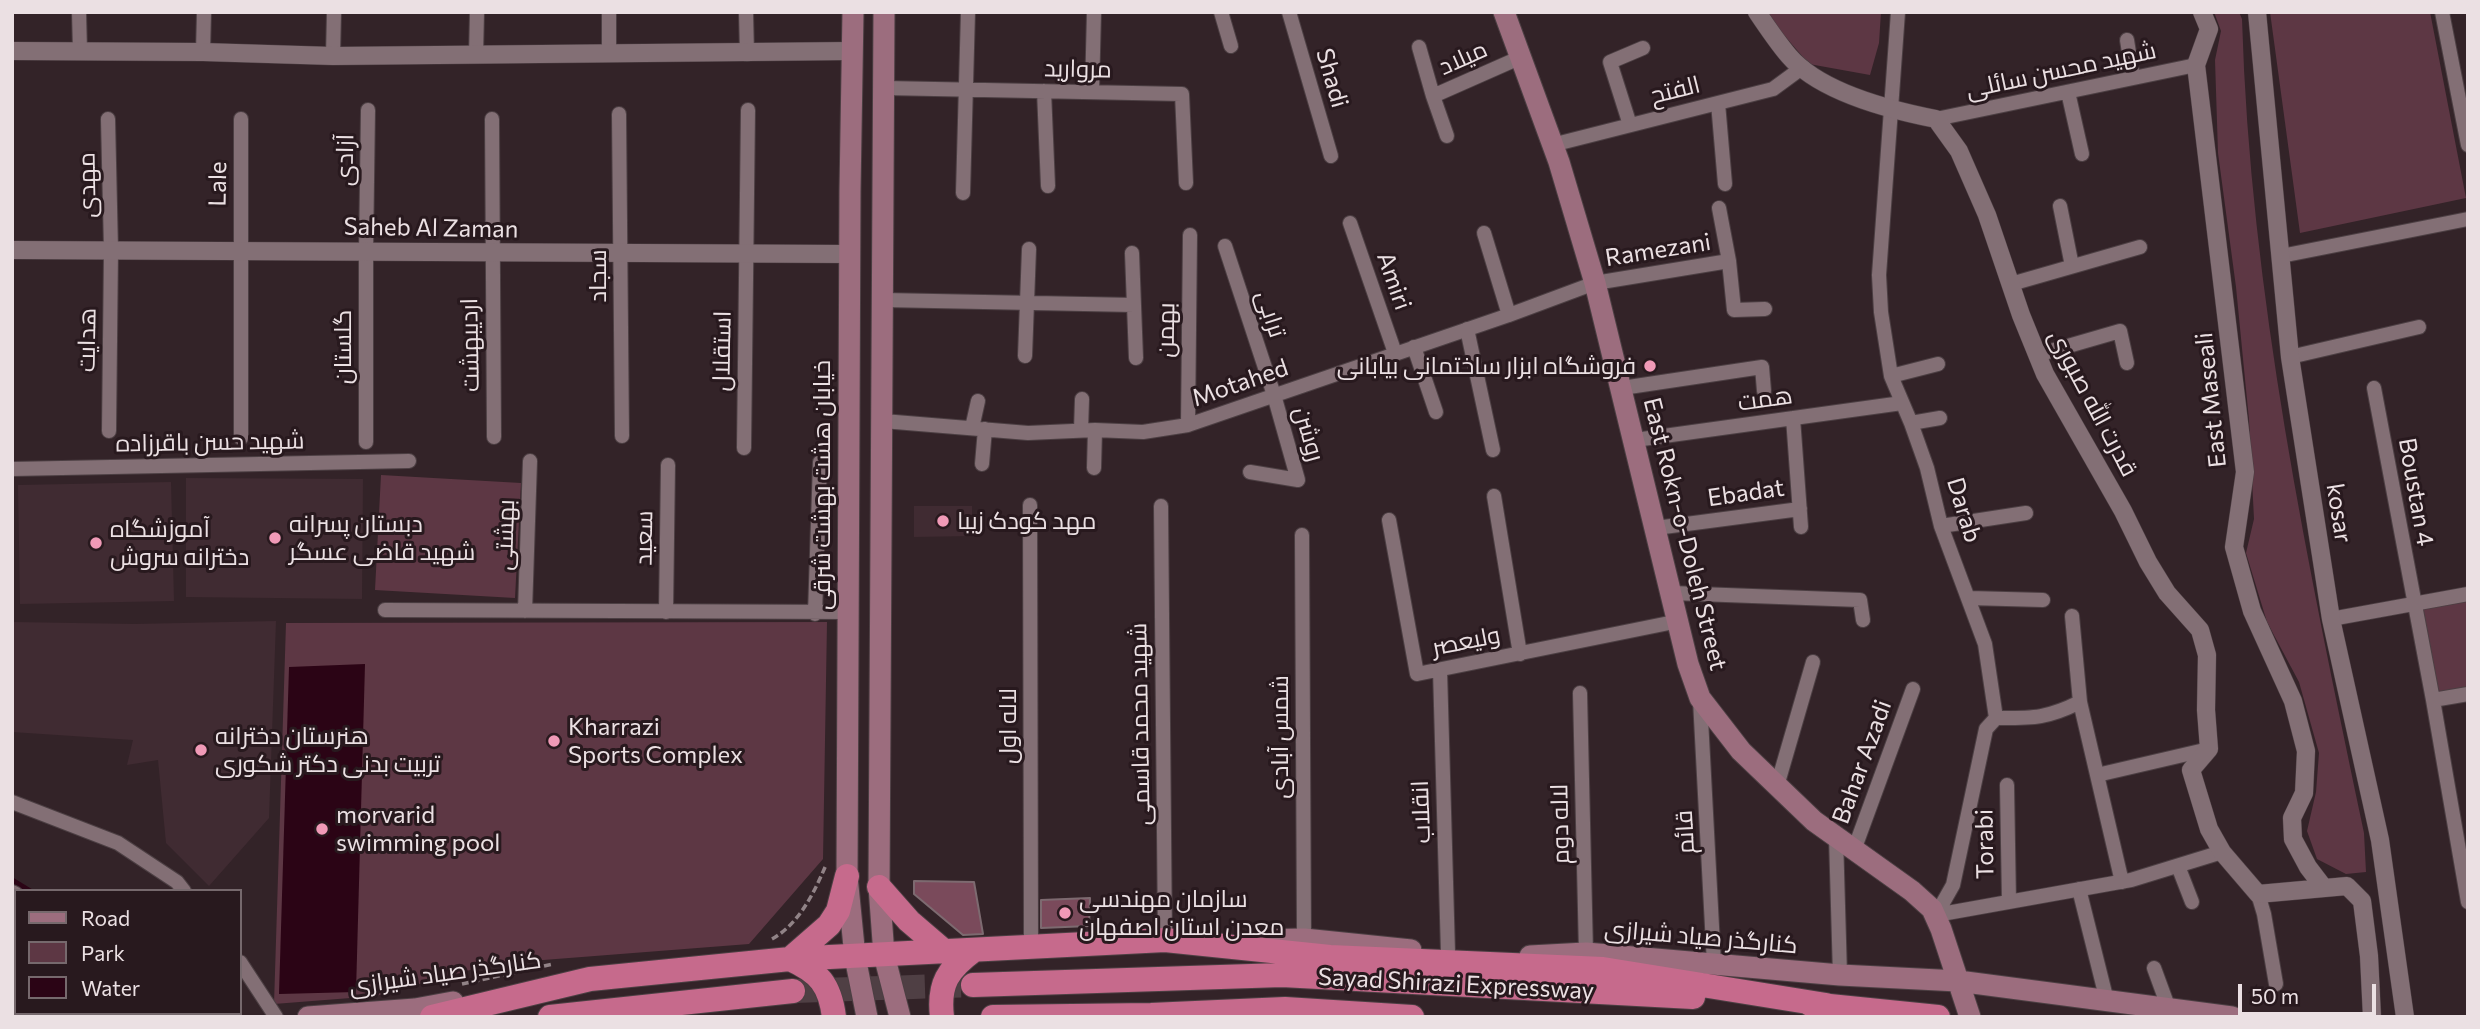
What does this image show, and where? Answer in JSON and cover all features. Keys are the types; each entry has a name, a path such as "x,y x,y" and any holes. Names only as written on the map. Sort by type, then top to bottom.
{"highway":[{"path":"790,959 829,925 838,911 837,870"},
{"path":"879,887 909,921 944,951"},
{"path":"432,1017 590,979 790,959 1165,940 1329,957 1603,969 1826,1005"},
{"path":"942,1017 940,1001 945,980 957,962 974,950"},
{"path":"790,959 808,967 823,981 831,999 834,1017"},
{"name":"Sayad Shirazi Expressway","path":"973,985 1282,975 1826,1005 1938,1017"},
{"path":"550,1017 793,991"},
{"name":"Sayad Shirazi Expressway","path":"993,1017 1151,1015 1285,1009 1412,1017"}],"main road":[{"name":"خیابان هشت بهشت شرقی","path":"853,12 848,612 837,870 867,1017"},
{"path":"884,12 879,887 884,955 900,1017"},
{"name":"East Rokn-o-Doleh Street","path":"1504,12 1552,145 1595,283 1688,664 1700,698 1741,751 1814,821 1912,891 1936,915 1964,1000"},
{"path":"850,191 884,193"},
{"name":"کنارگذر صیاد شیرازی","path":"1165,940 1304,939 1448,953 1522,956 1586,953 1840,975 1964,1000 2107,1001 2232,1017"},
{"name":"کنارگذر صیاد شیرازی","path":"308,1017 415,1009 590,979"}],"street":[{"path":"79,12 80,51"},
{"path":"203,52 204,12"},
{"path":"333,56 334,12"},
{"path":"477,12 477,55"},
{"path":"609,12 609,54"},
{"path":"746,12 747,54"},
{"path":"963,193 968,12"},
{"path":"1092,92 1094,12"},
{"path":"1221,12 1231,46"},
{"name":"Shadi","path":"1289,12 1331,156"},
{"path":"1757,12 1790,58 1831,87 1892,110 1936,119"},
{"name":"Darab","path":"1898,12 1879,275 1881,312 1891,376 1911,423 1930,479 1941,526 1985,644 1996,718"},
{"name":"East Maseali","path":"2202,12 2209,29 2196,65 2245,472 2234,547 2252,611 2292,701 2306,751 2304,793 2292,818 2293,839 2308,867 2324,888"},
{"name":"kosar","path":"2257,12 2290,357 2330,619 2380,840 2405,1017"},
{"path":"2442,12 2468,145"},
{"path":"2127,40 2133,78"},
{"name":"میلاد","path":"1419,47 1433,96 1520,58"},
{"path":"1630,125 1610,62 1643,48"},
{"path":"12,51 333,56 852,51"},
{"name":"شهید محسن سائلی","path":"1936,119 2196,65"},
{"name":"الفتح","path":"1552,145 1773,89 1803,67"},
{"name":"مروارید","path":"885,88 1182,94 1186,183"},
{"path":"1044,91 1048,186"},
{"path":"2068,92 2082,153"},
{"path":"1433,96 1447,136"},
{"path":"1718,103 1726,184"},
{"name":"آزادی","path":"366,252 368,110"},
{"name":"استقلال","path":"744,448 748,110"},
{"name":"سجاد","path":"619,114 622,436"},
{"name":"Lale","path":"241,438 242,118"},
{"name":"اردیبهشت","path":"492,118 494,437"},
{"name":"مهدی","path":"108,119 110,250"},
{"name":"قدرت الله صبوری","path":"1936,119 1959,151 1994,233 2045,374 2123,511 2148,562 2167,593 2200,630 2207,655 2206,710 2209,749"},
{"path":"2060,206 2072,267"},
{"path":"1719,208 1729,261 1734,310 1765,309"},
{"path":"2281,256 2468,219"},
{"name":"Amiri","path":"1350,223 1395,353"},
{"path":"1484,233 1509,315"},
{"name":"بهمن","path":"1188,425 1190,235"},
{"name":"ترابی","path":"1225,246 1274,395"},
{"path":"2011,284 2140,247"},
{"path":"1025,356 1029,249"},
{"name":"Saheb Al Zaman","path":"12,250 849,254"},
{"name":"هدایت","path":"109,431 110,250"},
{"name":"گلستان","path":"366,252 366,442"},
{"path":"1132,253 1136,358"},
{"name":"Ramezani","path":"1595,283 1729,261"},
{"name":"Motahed","path":"883,421 1028,433 1088,430 1143,432 1188,425 1595,283"},
{"path":"884,300 1134,305"},
{"path":"2290,357 2419,327"},
{"path":"1467,329 1493,450"},
{"path":"2037,355 2120,331 2127,363"},
{"path":"1414,347 1436,412"},
{"path":"1891,376 1938,364"},
{"path":"1622,388 1762,367 1765,391"},
{"name":"Boustan 4","path":"2374,388 2468,902"},
{"name":"روشن","path":"1250,472 1298,480 1274,395"},
{"path":"1082,399 1094,468"},
{"path":"978,401 982,464"},
{"name":"همت","path":"1635,440 1902,403"},
{"name":"Ebadat","path":"1793,418 1801,527"},
{"path":"1911,423 1940,418"},
{"name":"شهید حسن باقرزاده","path":"12,469 409,461"},
{"name":"بهشتی","path":"525,611 530,461"},
{"path":"815,614 820,463"},
{"name":"سعید","path":"666,612 668,464"},
{"path":"1494,496 1520,654"},
{"name":"لاله اول","path":"1030,505 1031,947"},
{"name":"شهید محمد قاسمی","path":"1161,506 1165,940"},
{"name":"Ebadat","path":"1656,528 1800,509"},
{"path":"1941,526 2026,513"},
{"name":"ولیعصر","path":"1389,520 1417,674 1679,621"},
{"name":"شمس آبادی","path":"1302,535 1304,939"},
{"path":"1672,593 1860,600 1863,620"},
{"path":"2330,619 2468,594"},
{"path":"1969,598 2043,600"},
{"path":"385,610 815,614 848,612"},
{"path":"2072,616 2080,702 2122,881"},
{"path":"1777,786 1813,662"},
{"name":"انقلاب","path":"1440,670 1448,953"},
{"name":"Bahar Azadi","path":"1854,850 1913,689"},
{"name":"لاله دوم","path":"1580,693 1586,953"},
{"path":"2433,700 2468,694"},
{"name":"قائم","path":"1700,698 1714,964"},
{"path":"1936,915 1953,885 1986,729 1996,718 2036,719 2080,702"},
{"path":"2097,775 2209,749"},
{"path":"2209,749 2191,770 2209,829 2222,852 2258,894 2276,984"},
{"name":"Torabi","path":"2007,785 2009,902"},
{"path":"12,802 118,843 177,882 182,889"},
{"path":"1836,837 1840,975"},
{"path":"1936,915 2122,881 2222,852"},
{"path":"2178,866 2192,902"},
{"path":"2258,894 2347,887 2362,901 2370,956 2372,1017"},
{"path":"2079,889 2107,1001"},
{"path":"242,965 276,1017"},
{"path":"2154,968 2169,1009"}],"path":[{"path":"763,944 781,934 837,870"},
{"path":"450,986 555,964"}],"shaded area":[{"name":"دبستان پسرانه شهید قاضی عسگر","path":"186,478 363,479 362,599 186,597"},
{"name":"آموزشگاه دخترانه سروش","path":"171,482 174,601 20,604 18,485"},
{"name":"مهد کودک زیبا","path":"914,506 972,506 972,536 914,537"},
{"name":"هنرستان دخترانه تربیت بدنی دکتر شکوری","path":"276,621 269,818 209,886 166,843 158,760 127,765 133,740 12,732 13,622 135,624"}],"green space":[{"path":"1764,12 1881,12 1879,43 1870,75 1809,64"},
{"path":"2214,12 2239,12 2242,19 2247,122 2269,327 2303,530 2364,833 2366,872 2346,874 2317,859 2307,831 2316,792 2319,753 2299,682 2267,622 2246,553 2254,519 2249,420 2236,287 2218,153 2215,60 2221,31"},
{"path":"2270,12 2430,12 2466,198 2300,233"},
{"path":"381,475 521,483 515,598 375,590"},
{"path":"2468,600 2468,688 2438,693 2421,608"},
{"name":"Kharrazi Sports Complex","path":"827,622 823,859 749,944 492,964 376,996 274,1004 286,623"}],"water":[{"name":"morvarid swimming pool","path":"365,664 356,992 279,994 289,667"}],"building":[{"path":"914,881 974,882 983,934 963,935 914,894"},
{"name":"سازمان مهندسی معدن استان اصفهان","path":"1090,898 1089,926 1041,928 1041,900"}],"waterway":[{"path":"12,880 27,889"}],"tunnel":[{"path":"793,991 973,985"}],"place":[{"name":"فروشگاه ابزار ساختمانی بیابانی","path":"1650,366"},
{"name":"مهد کودک زیبا","path":"943,521"},
{"name":"دبستان پسرانه شهید قاضی عسگر","path":"275,538"},
{"name":"آموزشگاه دخترانه سروش","path":"96,543"},
{"name":"Kharrazi Sports Complex","path":"554,741"},
{"name":"هنرستان دخترانه تربیت بدنی دکتر شکوری","path":"201,750"},
{"name":"morvarid swimming pool","path":"322,829"},
{"name":"سازمان مهندسی معدن استان اصفهان","path":"1065,913"}]}
